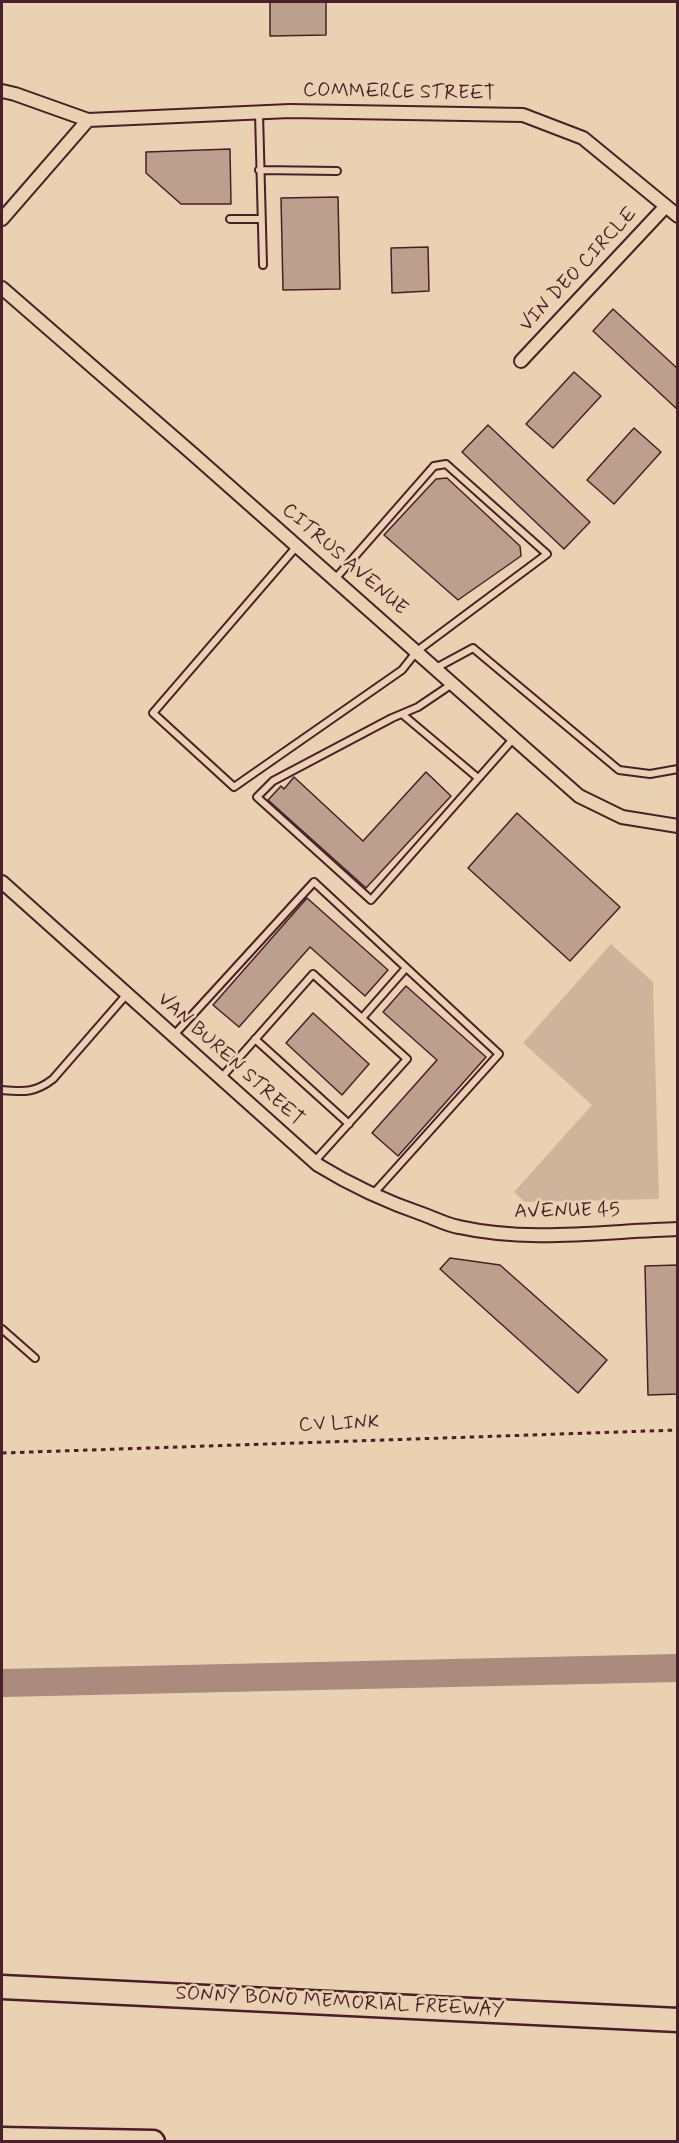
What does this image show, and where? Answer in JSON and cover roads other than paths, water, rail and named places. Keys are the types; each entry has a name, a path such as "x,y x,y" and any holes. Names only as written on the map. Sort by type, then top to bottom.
{"highway":[{"name":"SONNY BONO MEMORIAL FREEWAY","path":"2,1987 678,2020"},
{"path":"2,2139 153,2142"}],"street":[{"path":"2,92 15,94 88,120 2,219"},
{"name":"COMMERCE STREET","path":"88,120 290,111 523,115 583,138 678,216"},
{"name":"VIN DEO CIRCLE","path":"521,361 666,206"},
{"name":"CITRUS AVENUE","path":"2,288 336,579 579,796 622,817 678,826"},
{"name":"VAN BUREN STREET","path":"2,882 314,1162 352,1186 457,1227"},
{"name":"AVENUE 45","path":"457,1227 497,1233 538,1235 678,1229"}],"lane":[{"path":"259,112 263,265"},
{"path":"259,170 337,171"},
{"path":"230,219 261,219"},
{"path":"297,545 153,713 234,787 402,670 417,651 547,554 446,464 434,466 336,579"},
{"path":"436,668 473,648 619,770 650,774 678,770"},
{"path":"453,683 418,706 273,781 258,797 372,900 514,738"},
{"path":"402,714 478,778"},
{"path":"174,1036 314,882 499,1054 372,1195"},
{"path":"362,1018 406,968"},
{"path":"221,1078 313,974 362,1018 407,1059 314,1162"},
{"path":"2,1090 26,1092 42,1088 53,1079 127,994"},
{"path":"255,1039 349,1124"},
{"path":"2,1329 35,1358"}],"waterway":[{"path":"2,1683 678,1668"}]}
